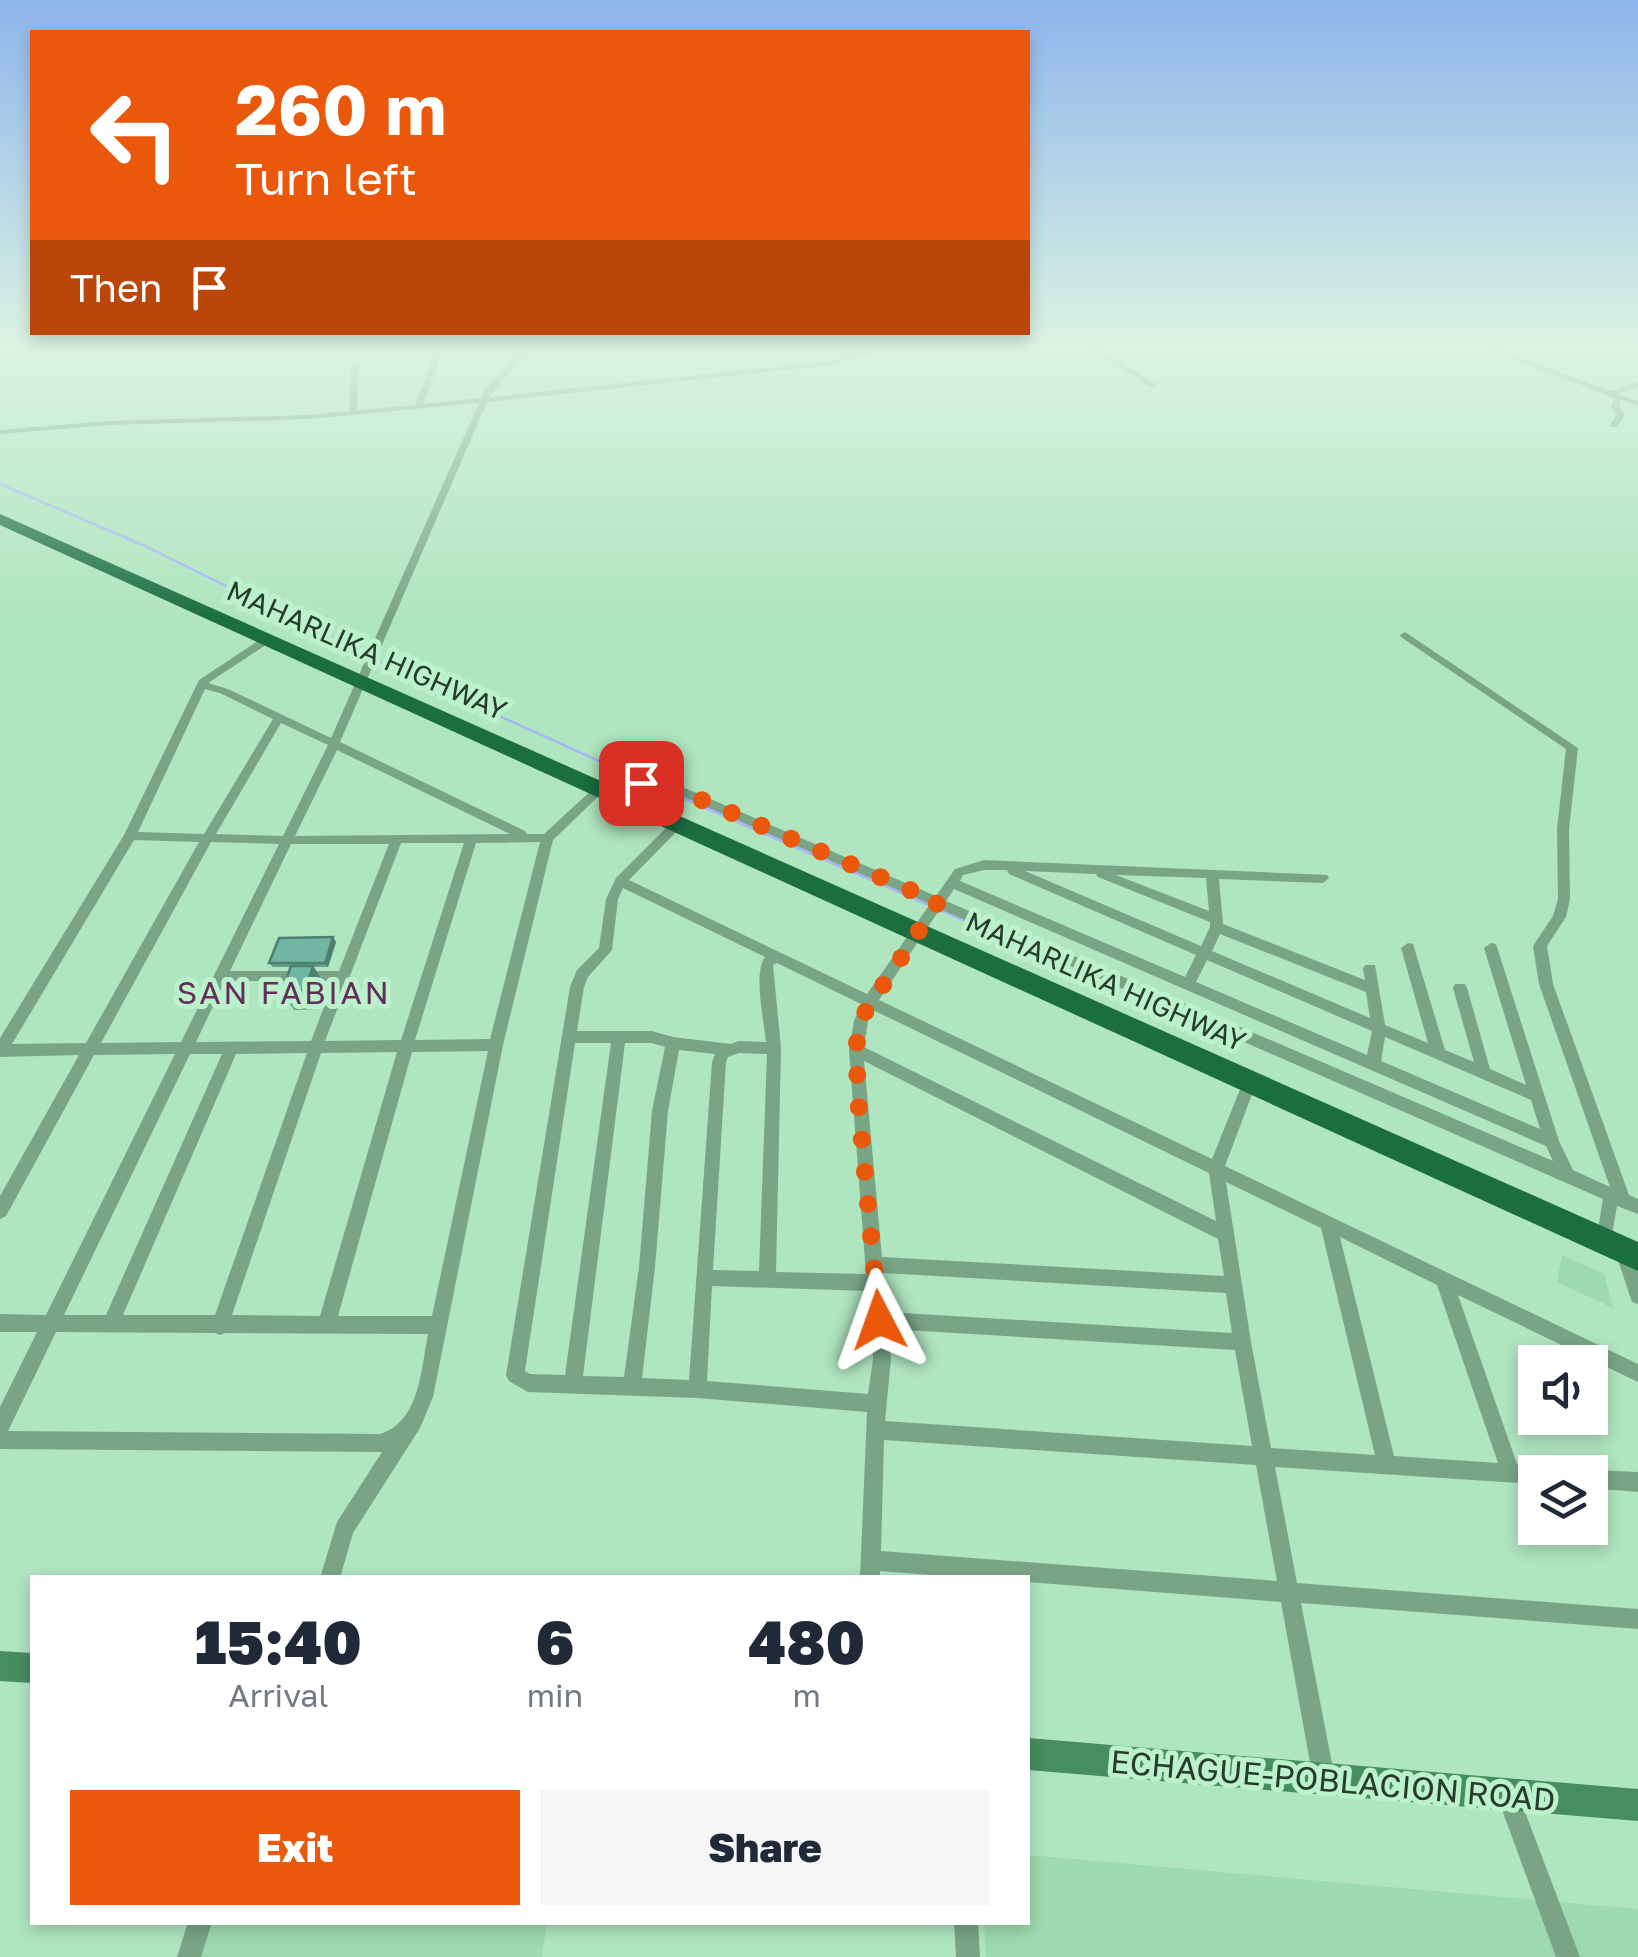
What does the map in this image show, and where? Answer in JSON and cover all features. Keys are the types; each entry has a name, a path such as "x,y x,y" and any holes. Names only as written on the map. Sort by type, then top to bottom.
{"highway":[{"name":"MAHARLIKA HIGHWAY","path":"0,519 1622,1249"}],"main road":[{"name":"ECHAGUE-POBLACION ROAD","path":"1030,1754 1638,1805"}],"street":[{"path":"0,1427 334,744 471,435"},
{"path":"1405,635 1572,748 1563,829 1564,899 1559,917 1540,946 1546,984 1624,1201 1622,1249 1638,1296"},
{"path":"1,1050 130,836 202,685 211,674 266,641"},
{"path":"202,685 526,837"},
{"path":"0,1211 207,838 279,718"},
{"path":"624,800 641,783 660,782 1624,1201"},
{"path":"331,1575 344,1529 414,1423 424,1397 496,1045 546,838 600,789"},
{"path":"677,824 620,881 612,899 607,944 601,958 582,974 568,1037 514,1369 519,1380 528,1383 697,1389 876,1404"},
{"path":"130,836 286,840 546,838"},
{"path":"326,1326 406,1046 472,837"},
{"path":"220,1326 317,1044 397,838"},
{"path":"1002,866 1537,1096"},
{"path":"985,1575 870,1569 876,1404 882,1359 856,1050 860,1020 938,902 968,868 1323,878"},
{"path":"1092,870 1373,989"},
{"path":"1188,984 1217,924 1212,873"},
{"path":"620,881 1638,1373"},
{"path":"952,883 1550,1142"},
{"path":"1408,948 1439,1054"},
{"path":"1490,948 1550,1142 1566,1176"},
{"path":"768,1280 774,1048 764,970 767,962 777,958"},
{"path":"1370,969 1380,1030 1373,1064"},
{"path":"219,976 344,976"},
{"path":"1460,988 1484,1073"},
{"path":"568,1037 652,1037 728,1049 774,1048"},
{"path":"573,1385 619,1037"},
{"path":"632,1386 660,1111 673,1043"},
{"path":"1,1050 496,1045"},
{"path":"110,1326 232,1047"},
{"path":"697,1389 719,1062 728,1049"},
{"path":"856,1050 1226,1234"},
{"path":"1250,1081 1216,1168 1242,1342 1324,1779"},
{"path":"1328,1222 1387,1466"},
{"path":"705,1278 768,1280 876,1274 1234,1285"},
{"path":"1444,1278 1511,1474"},
{"path":"879,1320 1242,1342"},
{"path":"0,1322 110,1326 436,1325"},
{"path":"876,1430 1518,1475"},
{"path":"0,1440 380,1443 404,1435"},
{"path":"1608,1480 1638,1482"},
{"path":"1030,1577 1290,1591 1638,1619"},
{"path":"1508,1796 1568,1957"},
{"path":"188,1957 199,1925"},
{"path":"966,1925 968,1957"}],"shaded area":[{"path":"1562,1255 1604,1274 1613,1308 1557,1282"},
{"path":"1030,1855 1638,1909 1638,1957 986,1957 984,1925 1030,1925"},
{"path":"206,1925 547,1925 542,1957 196,1957"}],"building":[{"path":"333,937 325,963 269,963 279,938"},
{"path":"291,966 313,966 305,990 282,991"}],"waterway":[{"path":"0,484 143,545 370,657"},
{"path":"378,661 621,771"},
{"path":"616,768 639,779"},
{"path":"652,784 928,904"},
{"path":"942,910 999,935"}],"district":[{"name":"SAN FABIAN","path":"284,992"}],"route":[{"path":"641,783 660,782 938,902 860,1020 856,1050 859,1110 879,1320"}]}
